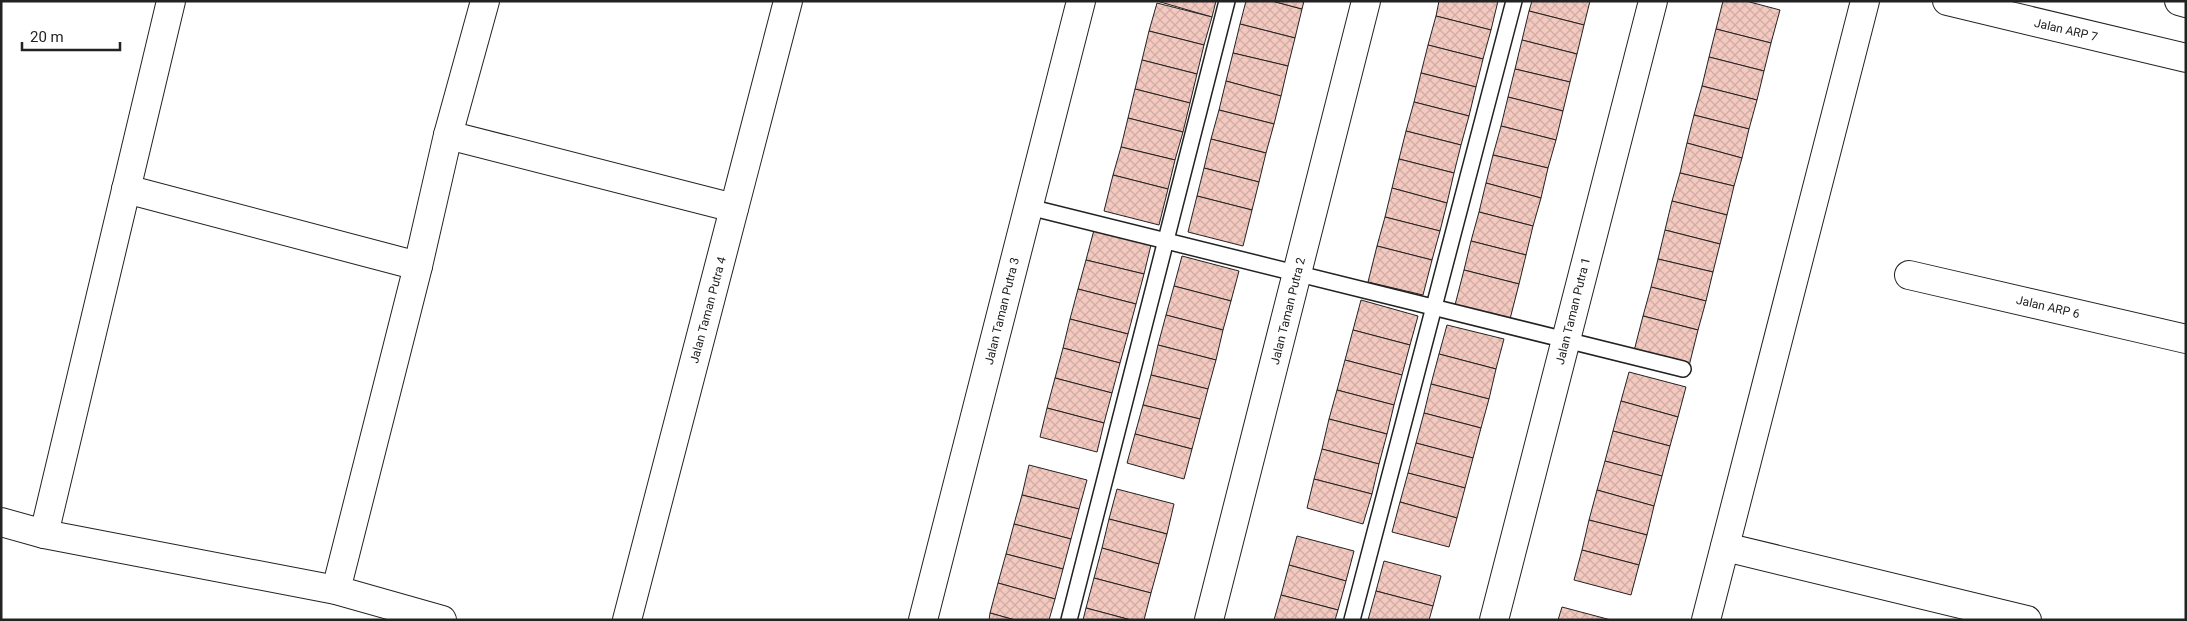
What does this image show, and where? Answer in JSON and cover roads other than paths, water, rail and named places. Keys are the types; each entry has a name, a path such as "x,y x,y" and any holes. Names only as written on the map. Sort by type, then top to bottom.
{"street":[{"path":"44,534 171,1"},
{"path":"336,590 418,266 448,135 486,1"},
{"name":"Jalan Taman Putra 4","path":"627,620 788,1"},
{"name":"Jalan Taman Putra 3","path":"923,620 1081,1"},
{"name":"Jalan Taman Putra 2","path":"1209,620 1366,1"},
{"name":"Jalan Taman Putra 1","path":"1494,620 1653,1"},
{"path":"1706,620 1865,1"},
{"name":"Jalan ARP 7","path":"1947,1 2186,58"},
{"path":"2179,1 2186,3"},
{"path":"448,135 734,208"},
{"path":"126,189 418,266"},
{"name":"Jalan ARP 6","path":"1909,275 2186,339"},
{"path":"1,522 44,534 336,590 442,620"},
{"path":"1725,547 2028,620"}],"lane":[{"path":"1069,620 1227,1"},
{"path":"1352,620 1514,1"},
{"path":"1029,206 1683,369"}]}
